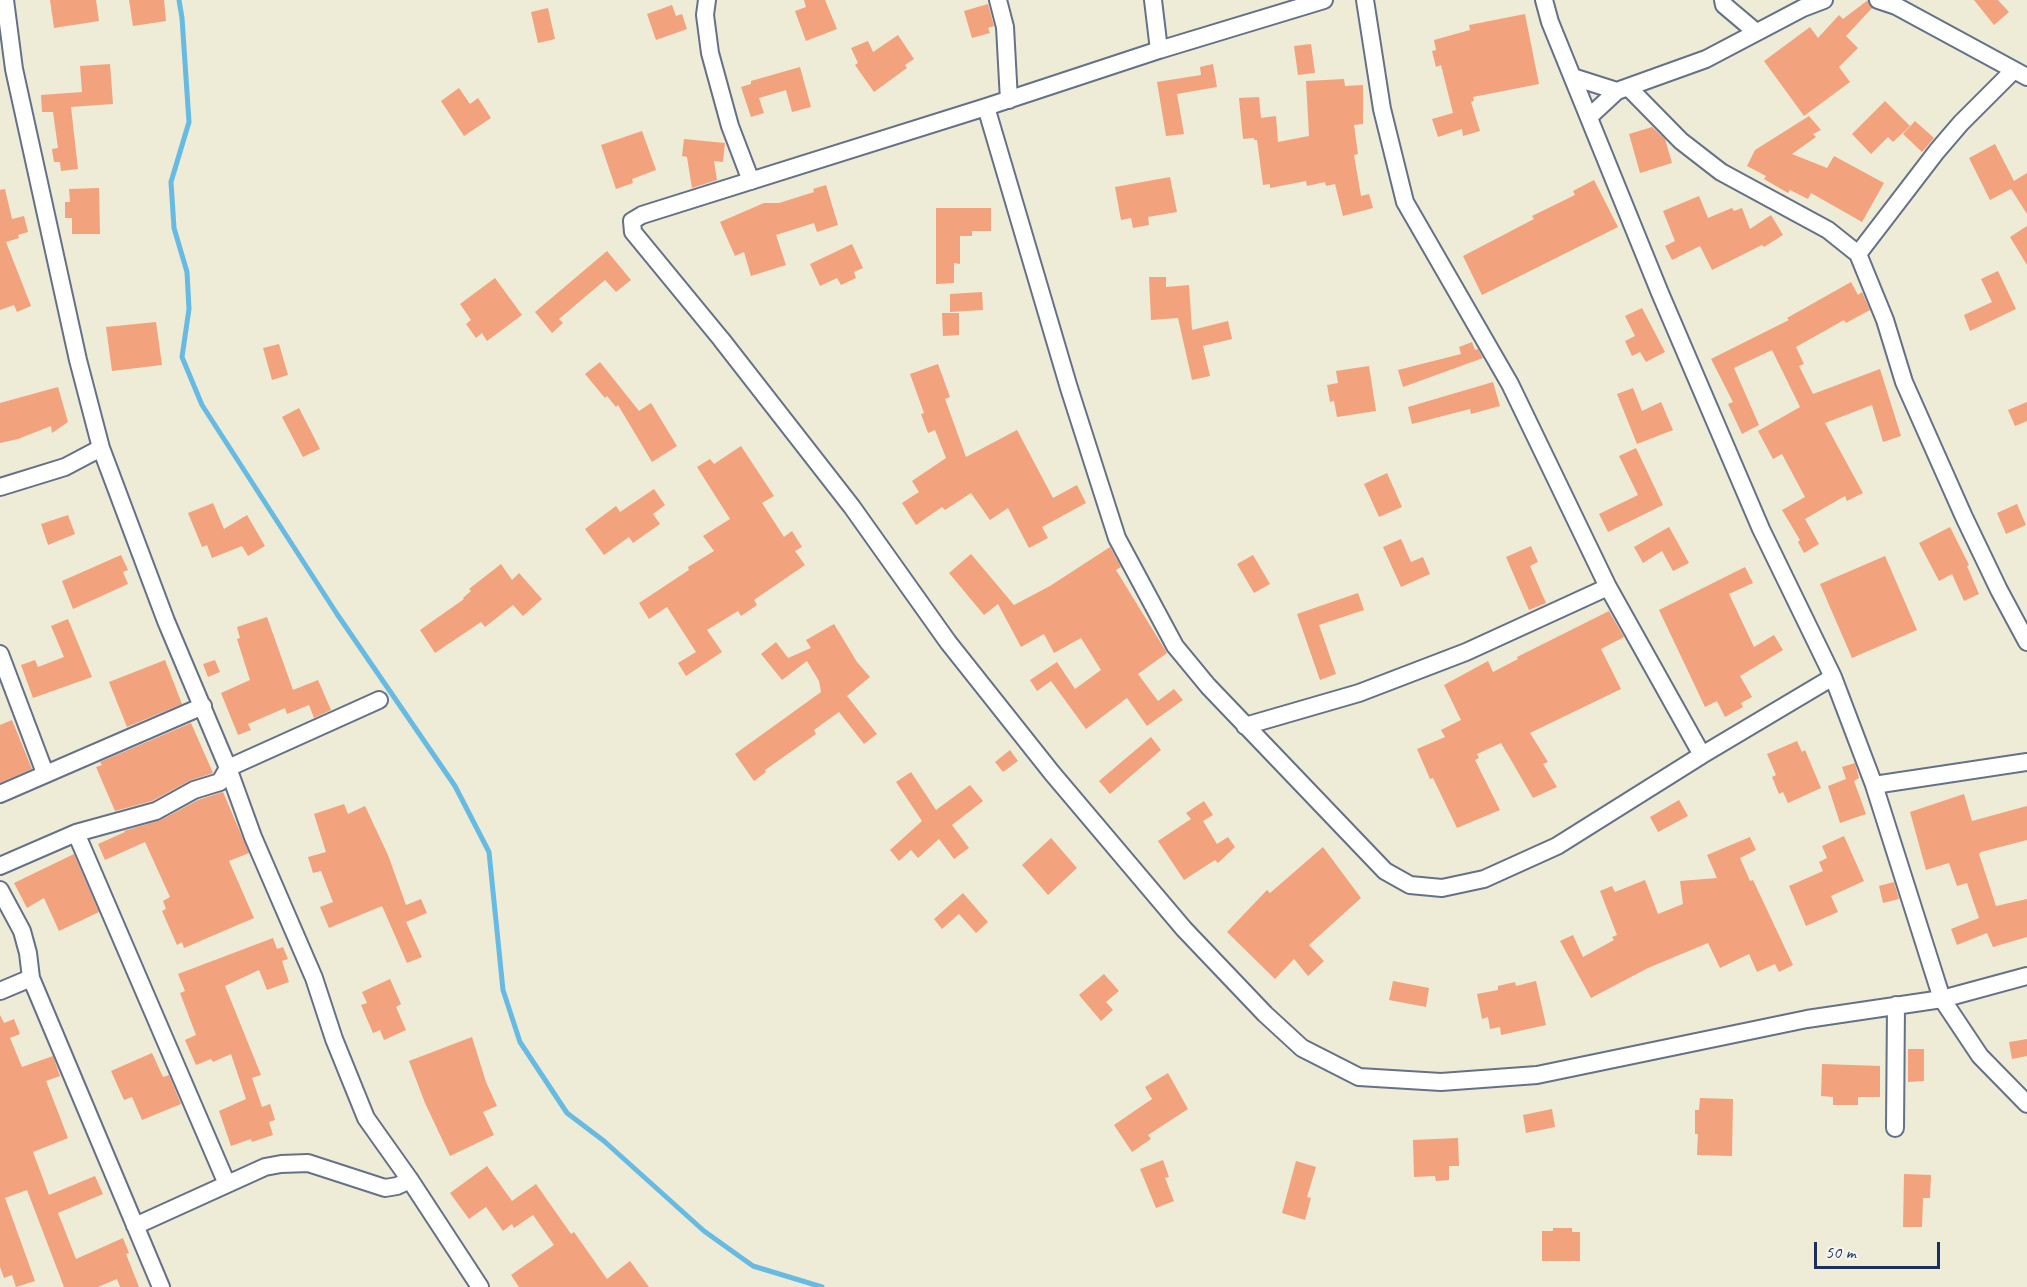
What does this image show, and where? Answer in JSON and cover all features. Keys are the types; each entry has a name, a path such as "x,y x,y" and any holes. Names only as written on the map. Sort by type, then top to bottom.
{"street":[{"path":"5,0 14,69 78,360 101,448 166,621 228,768 253,837 314,978 334,1039 366,1118 410,1180 480,1287"},
{"path":"707,0 705,15 710,53 730,126 751,181"},
{"path":"998,0 1005,27 1008,100"},
{"path":"1153,0 1159,50"},
{"path":"1324,0 642,214 632,221 633,232 721,339 845,498 948,642 1052,773 1184,929 1265,1014 1302,1048 1359,1077 1441,1082 1537,1075 1795,1021 1942,999 2027,976"},
{"path":"1365,0 1382,109 1405,202 1510,384 1608,587 1702,755"},
{"path":"1544,0 1550,22 1660,293 1761,529 1833,677 1874,785 1942,999 1980,1056 2027,1104"},
{"path":"1723,0 1724,5 1756,32"},
{"path":"1589,117 1622,89 1706,59 1803,8 1824,0"},
{"path":"1858,254 1961,123 2022,72 1896,6 1878,0"},
{"path":"1573,77 1622,89 1681,141 1721,172 1828,230 1858,254 1885,320 1904,382 1964,517 2027,642"},
{"path":"986,107 1069,388 1118,538 1175,646 1245,726 1385,872 1410,885 1442,888 1484,879 1557,846 1702,755 1833,677"},
{"path":"0,487 65,467 101,448"},
{"path":"1245,726 1359,693 1466,652 1608,587"},
{"path":"0,654 45,773"},
{"path":"0,866 76,833 156,812 194,789 220,782 228,768 379,700"},
{"path":"0,794 203,706"},
{"path":"1874,785 2027,762"},
{"path":"76,833 227,1184"},
{"path":"0,890 22,932 28,953 31,978 161,1287"},
{"path":"0,991 31,978"},
{"path":"1895,1128 1896,1005"},
{"path":"135,1226 265,1167 308,1163 385,1188 410,1180"}],"building":[{"path":"50,0 96,0 99,21 54,28"},
{"path":"129,0 164,0 166,21 133,26"},
{"path":"804,0 825,0 837,29 806,41 795,11 806,7"},
{"path":"1868,0 1872,8 1846,36 1858,48 1839,67 1850,82 1804,116 1764,61 1810,27 1818,38 1839,15 1843,19"},
{"path":"1974,0 1998,0 2009,12 1994,25"},
{"path":"988,4 994,26 988,28 990,33 972,38 964,11"},
{"path":"672,5 676,16 682,14 687,29 656,40 647,14"},
{"path":"548,8 555,39 538,43 531,12"},
{"path":"1525,14 1539,84 1473,97 1474,101 1471,102 1480,131 1463,136 1462,129 1438,137 1432,119 1453,113 1441,65 1436,67 1432,51 1436,50 1434,40 1470,30 1469,25"},
{"path":"898,35 914,59 905,65 907,68 874,92 855,65 858,63 851,48 868,41 873,52"},
{"path":"1311,44 1315,73 1298,75 1294,46"},
{"path":"110,64 113,104 71,107 78,169 61,171 60,162 54,162 52,149 58,148 53,112 42,112 41,95 82,92 80,66"},
{"path":"1213,64 1217,87 1177,94 1184,134 1166,136 1157,82 1201,75 1200,67"},
{"path":"800,67 811,107 792,112 786,90 759,98 764,113 751,117 741,87 751,84 751,81"},
{"path":"1344,79 1345,86 1363,85 1363,124 1354,125 1358,154 1354,155 1361,196 1369,194 1373,208 1343,216 1335,184 1326,186 1325,182 1307,186 1306,181 1270,188 1270,184 1263,185 1257,140 1243,139 1239,98 1259,97 1261,118 1276,116 1278,142 1309,136 1306,81"},
{"path":"459,88 470,104 478,98 491,118 464,136 441,101"},
{"path":"1885,101 1910,126 1893,142 1888,137 1871,154 1852,134"},
{"path":"1809,116 1821,130 1813,134 1816,137 1792,154 1827,168 1834,156 1884,183 1862,222 1811,193 1808,199 1790,190 1788,193 1764,179 1766,176 1747,166 1755,150"},
{"path":"1915,121 1934,138 1922,152 1903,134"},
{"path":"1652,127 1665,139 1672,163 1640,173 1629,134"},
{"path":"642,131 656,170 632,179 633,183 616,189 601,145"},
{"path":"684,139 725,143 723,162 714,161 717,180 692,188 687,157 682,156"},
{"path":"1995,144 2014,181 2027,173 2027,214 2011,189 1990,200 1969,158"},
{"path":"1170,177 1177,212 1148,217 1149,225 1133,228 1131,218 1121,220 1115,187"},
{"path":"1594,180 1618,227 1482,295 1463,256 1534,219 1532,216 1575,195 1573,191"},
{"path":"826,185 838,225 817,232 814,223 776,235 786,265 751,276 744,252 735,256 720,222 764,203 779,203 814,192 813,189"},
{"path":"99,188 100,234 72,234 72,218 65,218 65,202 70,202 69,189"},
{"path":"5,189 12,219 24,216 28,232 6,242 31,306 17,312 14,305 0,310 0,190"},
{"path":"1699,196 1708,218 1732,208 1734,211 1742,208 1750,229 1771,215 1783,235 1764,247 1762,245 1712,270 1700,246 1672,260 1665,246 1675,241 1663,211"},
{"path":"936,208 991,208 991,231 972,231 972,236 960,236 960,264 954,263 954,283 936,284"},
{"path":"2027,226 2027,265 2010,237"},
{"path":"852,244 863,268 854,272 856,278 841,285 837,278 820,286 810,264"},
{"path":"607,251 631,280 616,292 605,280 559,319 563,323 552,333 535,312"},
{"path":"1998,271 2016,309 1970,331 1964,315 1992,302 1981,279"},
{"path":"1149,277 1166,277 1166,287 1189,285 1192,330 1228,321 1232,339 1203,346 1210,376 1192,380 1178,318 1151,320"},
{"path":"495,278 522,315 487,341 482,333 476,338 466,324 471,320 460,304"},
{"path":"1851,282 1858,295 1862,292 1870,310 1846,323 1844,320 1796,347 1804,364 1799,366 1813,394 1880,369 1901,436 1883,442 1872,405 1825,423 1863,493 1847,501 1845,496 1805,519 1819,544 1804,553 1798,542 1800,540 1782,510 1805,497 1782,454 1773,459 1758,431 1800,407 1772,350 1734,368 1759,425 1742,434 1728,404 1733,402 1711,359 1789,320 1787,318"},
{"path":"982,292 983,310 950,312 950,294"},
{"path":"1642,308 1665,352 1646,362 1640,352 1632,356 1625,341 1635,336 1625,316"},
{"path":"942,313 959,313 959,335 943,336"},
{"path":"156,322 162,365 112,371 106,327"},
{"path":"1472,342 1475,350 1478,349 1483,358 1403,387 1398,370 1461,354 1459,347"},
{"path":"279,344 288,375 272,380 263,348"},
{"path":"600,362 639,411 651,403 677,446 652,462 618,405 616,407 607,396 605,398 585,374"},
{"path":"938,364 950,397 945,399 966,457 1017,430 1053,498 1077,485 1086,503 1042,527 1048,538 1029,548 1008,508 990,520 971,493 945,510 942,507 916,525 902,503 919,492 912,481 946,458 935,430 928,433 921,414 924,413 910,374"},
{"path":"1369,366 1376,411 1337,417 1334,401 1330,402 1327,385 1338,383 1336,371"},
{"path":"1493,382 1500,406 1471,414 1470,409 1412,424 1408,407"},
{"path":"58,387 68,422 52,433 51,426 18,439 0,443 0,403"},
{"path":"1633,388 1642,411 1661,402 1673,430 1637,444 1617,394"},
{"path":"2027,402 2027,421 2015,426 2008,410"},
{"path":"299,408 320,449 303,457 282,417"},
{"path":"741,446 774,496 762,503 784,537 792,531 802,547 795,551 805,565 754,600 757,605 741,616 738,611 707,630 722,652 686,676 678,663 696,652 667,607 649,619 639,603 714,551 703,536 730,519 697,467 710,459 714,464"},
{"path":"1636,448 1663,505 1608,532 1599,514 1638,495 1619,456"},
{"path":"1387,473 1402,507 1379,517 1364,484"},
{"path":"654,489 665,505 653,514 660,524 633,543 629,537 604,555 585,529 616,506 620,512"},
{"path":"213,503 224,529 247,515 265,546 248,556 242,546 212,558 207,545 202,547 188,513"},
{"path":"2017,504 2026,525 2006,534 1997,513"},
{"path":"68,515 75,534 48,545 41,524"},
{"path":"1669,527 1689,563 1673,571 1662,551 1643,563 1634,547"},
{"path":"1950,527 1969,565 1967,566 1979,594 1964,601 1952,574 1939,581 1919,543"},
{"path":"1401,539 1411,562 1423,557 1430,574 1401,587 1383,547"},
{"path":"1531,546 1538,562 1530,566 1546,603 1529,610 1506,557"},
{"path":"1110,547 1121,567 1116,570 1167,653 1138,674 1158,701 1174,689 1183,700 1147,726 1127,698 1086,729 1051,681 1037,691 1030,680 1057,662 1075,689 1101,670 1081,638 1054,653 1044,634 1021,647 998,604 984,615 949,573 971,554 1014,605 1050,586"},
{"path":"121,555 128,570 123,572 128,584 73,609 62,581"},
{"path":"1253,555 1270,584 1254,593 1237,564"},
{"path":"1885,556 1917,630 1852,658 1820,584"},
{"path":"501,564 512,580 519,573 542,599 523,616 513,605 485,627 481,622 435,653 420,630 464,599 471,591 469,589"},
{"path":"1745,567 1753,583 1729,594 1754,647 1774,635 1783,650 1740,676 1752,697 1741,703 1743,707 1725,717 1717,701 1705,707 1659,610"},
{"path":"1358,593 1364,610 1319,625 1336,674 1320,680 1297,614"},
{"path":"1609,611 1624,637 1601,649 1621,689 1530,733 1548,762 1543,764 1557,787 1533,798 1501,743 1477,754 1479,758 1475,760 1500,810 1457,828 1433,778 1430,779 1417,749 1445,737 1441,730 1461,720 1444,685 1488,661 1493,672 1518,659 1517,657"},
{"path":"267,617 293,690 318,680 331,710 314,718 309,705 287,714 285,708 248,724 251,730 238,735 221,693 250,680 237,639 240,638 237,627"},
{"path":"68,619 92,677 33,698 21,665 35,660 38,667 64,657 51,626"},
{"path":"834,624 857,662 870,677 847,696 877,734 864,744 839,712 814,730 816,734 765,770 766,772 754,781 735,754 821,692 819,681 807,661 782,680 761,654 776,642 788,658 811,648 806,640"},
{"path":"165,660 182,704 127,727 109,682"},
{"path":"215,660 220,672 208,677 203,664"},
{"path":"12,720 32,769 0,783 0,725"},
{"path":"191,723 213,773 189,781 152,801 115,811 96,767 102,765 100,762"},
{"path":"1151,737 1161,750 1110,794 1099,781"},
{"path":"1797,741 1802,752 1805,750 1821,788 1788,803 1783,792 1779,794 1772,777 1776,775 1767,754"},
{"path":"1010,750 1018,761 1003,772 995,762"},
{"path":"1855,763 1859,778 1854,781 1866,814 1840,823 1828,786 1846,779 1842,767"},
{"path":"911,772 936,810 970,785 983,801 952,825 969,848 954,859 939,839 918,858 911,850 899,861 890,850 922,821 896,782"},
{"path":"223,792 249,853 229,861 254,918 184,948 182,942 177,945 162,911 166,909 163,901 170,897 145,842 105,860 98,844 124,831 161,820 198,800"},
{"path":"1964,794 1972,821 2027,806 2027,840 1979,854 1996,906 2027,899 2027,937 1993,947 1987,933 1957,945 1951,929 1979,918 1967,883 1957,886 1949,863 1926,870 1910,812"},
{"path":"1679,800 1688,816 1658,832 1650,817"},
{"path":"1204,801 1213,815 1203,821 1217,844 1228,837 1235,847 1218,863 1215,860 1184,880 1158,841 1191,819 1186,813"},
{"path":"344,804 348,814 365,806 388,855 406,905 421,899 427,913 406,922 422,957 407,963 382,906 329,928 320,907 333,902 321,871 313,873 308,857 326,852 314,814"},
{"path":"1844,836 1864,881 1831,896 1838,912 1806,926 1789,886 1823,871 1819,862 1827,858 1822,846"},
{"path":"1750,837 1756,850 1740,858 1750,881 1753,880 1793,965 1779,972 1775,964 1757,972 1749,954 1720,968 1708,943 1648,968 1591,998 1560,941 1573,935 1583,957 1614,940 1612,937 1617,935 1600,891 1612,886 1615,892 1645,880 1658,914 1683,904 1680,881 1717,878 1707,855"},
{"path":"1051,838 1077,868 1048,895 1022,865"},
{"path":"1323,847 1361,898 1309,945 1324,961 1308,976 1294,959 1275,979 1227,932 1267,890 1270,893"},
{"path":"74,854 99,912 59,931 44,898 27,908 14,883"},
{"path":"1894,882 1899,899 1883,903 1879,886"},
{"path":"963,893 988,922 976,933 959,914 942,929 934,919"},
{"path":"273,938 277,949 283,947 288,959 282,961 289,982 267,990 259,970 225,986 261,1075 252,1078 262,1107 270,1104 275,1120 269,1122 273,1135 231,1146 219,1111 246,1099 231,1054 213,1062 211,1059 196,1065 185,1040 196,1035 180,993 185,991 178,974"},
{"path":"1104,974 1119,991 1106,1002 1113,1010 1101,1021 1079,995"},
{"path":"390,979 401,1004 396,1007 406,1030 384,1040 380,1030 373,1033 361,1005 367,1003 362,992"},
{"path":"1393,981 1429,988 1426,1007 1389,1000"},
{"path":"1536,981 1546,1025 1501,1035 1500,1027 1490,1029 1488,1017 1482,1019 1477,994 1498,990 1498,986 1515,982 1516,986"},
{"path":"0,1015 4,1023 14,1019 20,1034 10,1038 22,1067 53,1056 60,1076 46,1081 68,1138 33,1152 49,1195 95,1176 103,1194 58,1213 76,1259 123,1238 129,1253 126,1254 139,1287 120,1287 117,1279 98,1287 64,1287 27,1190 5,1198 35,1281 16,1287 12,1275 4,1278 0,1267"},
{"path":"472,1037 486,1082 497,1106 483,1112 494,1135 450,1156 425,1103 409,1061"},
{"path":"2027,1039 2027,1056 2012,1059 2009,1042"},
{"path":"1908,1049 1924,1049 1924,1081 1908,1082"},
{"path":"152,1053 163,1077 169,1075 181,1104 142,1120 132,1097 124,1100 111,1071"},
{"path":"1822,1064 1880,1066 1880,1097 1858,1097 1858,1105 1833,1105 1833,1097 1821,1096"},
{"path":"1168,1073 1188,1109 1148,1135 1151,1139 1132,1152 1114,1125 1152,1099 1145,1087"},
{"path":"1700,1098 1733,1099 1732,1156 1697,1155 1698,1134 1695,1134 1695,1110 1699,1110"},
{"path":"1552,1109 1555,1127 1526,1133 1523,1115"},
{"path":"1458,1138 1459,1166 1449,1166 1449,1180 1436,1181 1435,1176 1414,1177 1413,1140"},
{"path":"1163,1160 1169,1177 1165,1178 1174,1201 1156,1208 1140,1169"},
{"path":"1296,1161 1316,1167 1307,1197 1311,1198 1305,1220 1282,1213"},
{"path":"487,1166 512,1201 536,1184 571,1234 574,1232 607,1279 630,1261 649,1287 519,1287 511,1275 554,1245 533,1215 514,1228 512,1224 503,1231 486,1207 469,1219 450,1193"},
{"path":"1904,1174 1931,1175 1930,1198 1923,1198 1922,1227 1903,1227"},
{"path":"1553,1228 1572,1228 1572,1232 1580,1232 1580,1261 1542,1261 1542,1231 1553,1231"}],"waterway":[{"path":"179,0 189,122 171,182 174,228 187,272 189,309 182,357 202,405 337,614 455,786 489,852 503,990 520,1042 567,1113 604,1141 704,1231 753,1266 822,1287"}]}
